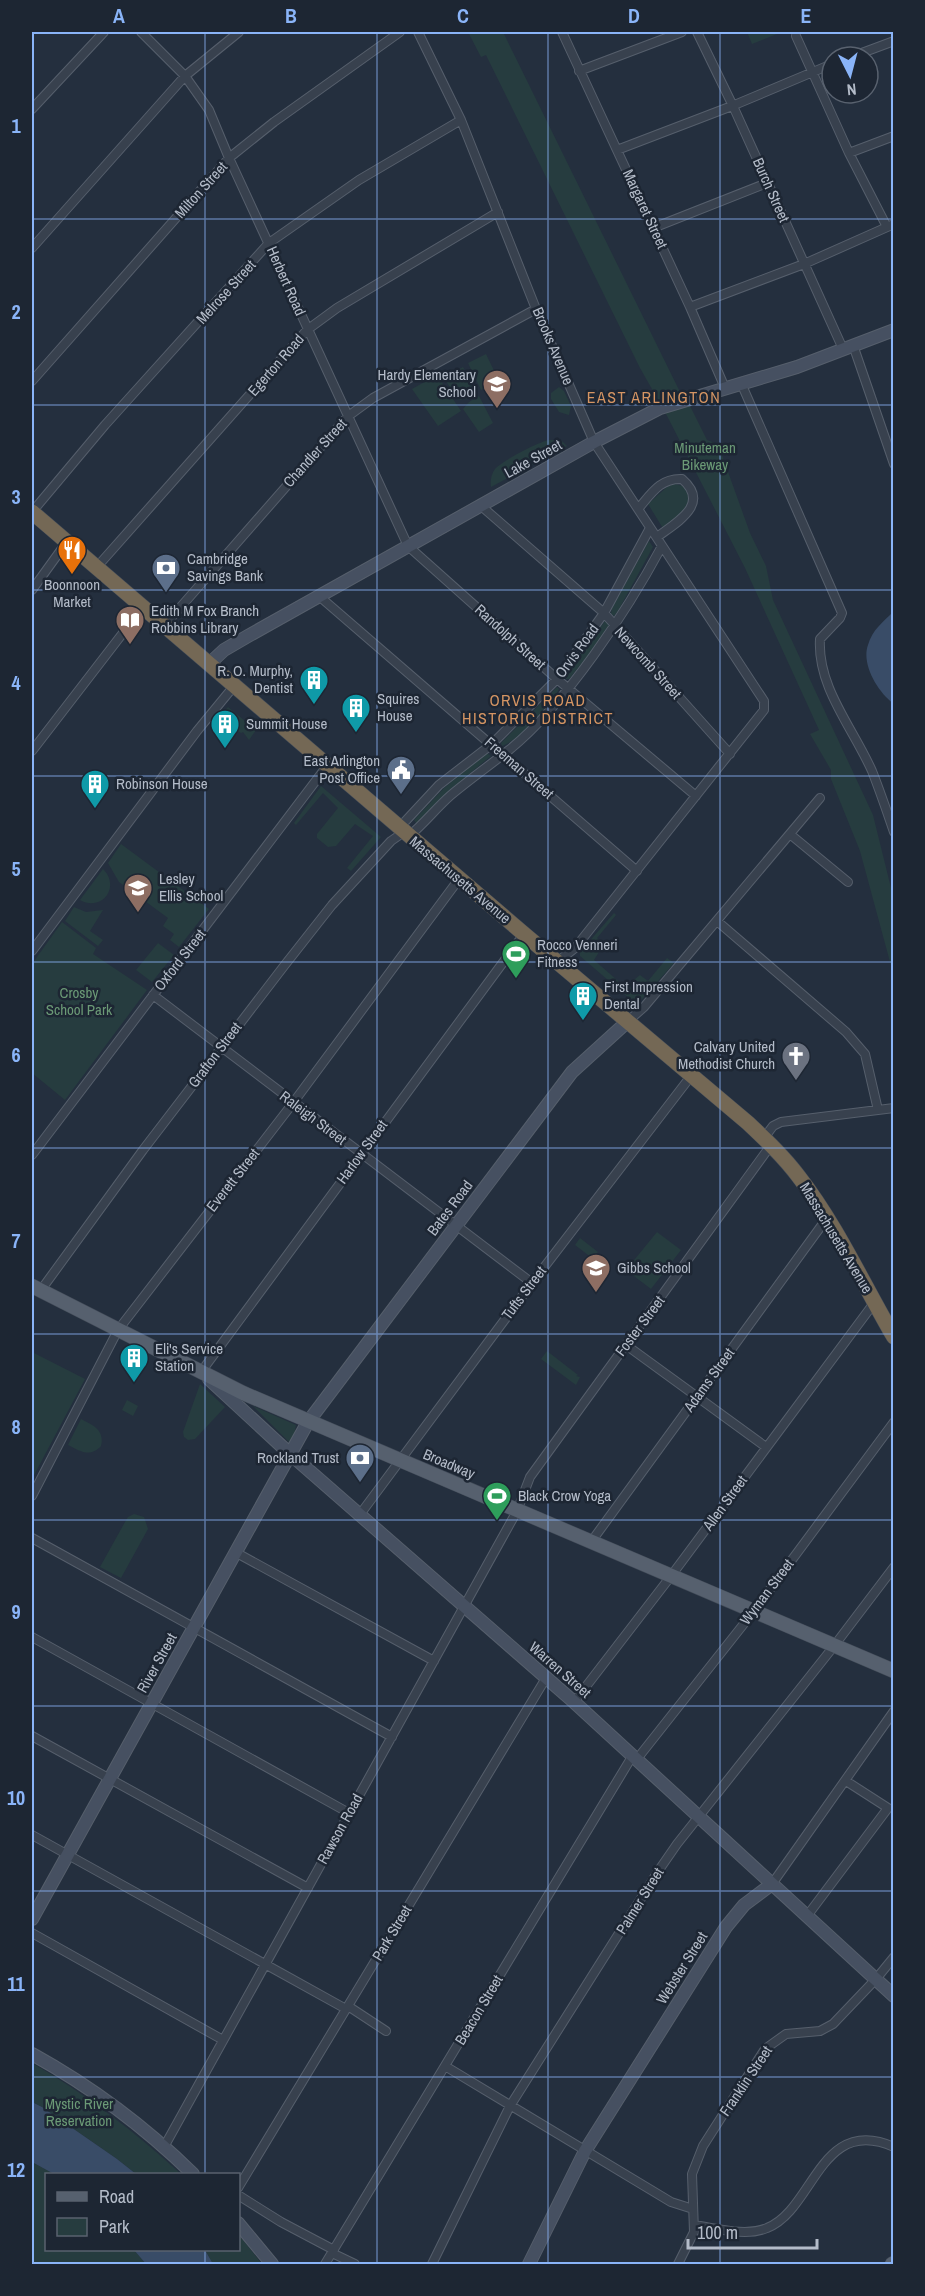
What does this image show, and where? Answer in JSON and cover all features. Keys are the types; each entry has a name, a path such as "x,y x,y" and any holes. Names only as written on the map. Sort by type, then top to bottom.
{"highway":[{"name":"Massachusetts Avenue","path":"32,512 767,1142 800,1177 827,1218 874,1303 891,1328"}],"main road":[{"name":"Lake Street","path":"209,664 224,650 480,505 594,442 669,404 797,367 894,330"},
{"name":"Bates Road","path":"308,1422 572,1072 627,1022"},
{"name":"Broadway","path":"36,1288 201,1372 308,1422 894,1671"},
{"name":"Warren Street","path":"201,1372 574,1702 894,1996"},
{"name":"River Street","path":"32,1919 66,1854 308,1422"},
{"name":"Webster Street","path":"529,2265 585,2151 726,1927 744,1905 772,1884"},
{"path":"32,2054 92,2091 164,2147 191,2173"},
{"path":"240,2225 272,2265"}],"street":[{"path":"32,109 104,32"},
{"name":"Herbert Road","path":"141,32 185,76 209,110 307,330 408,546"},
{"path":"32,248 185,76 239,32"},
{"name":"Milton Street","path":"32,381 229,158 274,122 400,32"},
{"name":"Brooks Avenue","path":"418,32 461,120 537,309 594,442 764,701 764,710 730,754"},
{"name":"Margaret Street","path":"562,32 725,387"},
{"path":"579,71 682,32"},
{"name":"Burch Street","path":"697,32 734,106 766,183 804,264 848,347 894,464"},
{"path":"690,307 804,264 890,225 849,153 796,36"},
{"path":"618,150 734,106 820,69"},
{"name":"Melrose Street","path":"32,512 105,425 269,243 359,180 461,120"},
{"path":"849,153 894,136"},
{"path":"653,228 766,183"},
{"name":"Egerton Road","path":"96,568 307,330 337,308 498,212"},
{"name":"Chandler Street","path":"164,626 347,417 373,398 537,309"},
{"path":"741,383 840,608 842,616 820,639 820,663 826,680 871,770 894,832"},
{"path":"638,509 665,481 682,479 693,492 694,501 691,509 657,537"},
{"name":"Newcomb Street","path":"480,505 604,613 730,754"},
{"name":"Orvis Road","path":"404,832 439,785 492,744 557,679 604,613 650,528"},
{"path":"32,590 66,543"},
{"name":"Randolph Street","path":"408,546 557,679 696,796"},
{"name":"Orvis Road","path":"404,832 424,824 448,797 502,754 546,713 568,688 614,624 662,546"},
{"name":"Freeman Street","path":"319,596 637,871"},
{"path":"32,751 142,608"},
{"path":"32,951 197,731 234,686"},
{"path":"557,962 574,948 730,754"},
{"name":"Oxford Street","path":"32,1155 327,766"},
{"path":"627,1022 644,1007 820,798"},
{"name":"Grafton Street","path":"36,1288 332,905 390,842 404,832"},
{"path":"791,835 848,882"},
{"name":"Everett Street","path":"32,1496 118,1330 293,1103 459,879"},
{"path":"717,921 846,1032 866,1054 878,1110"},
{"name":"Harlow Street","path":"201,1372 524,934"},
{"name":"Raleigh Street","path":"153,995 531,1283"},
{"name":"Tufts Street","path":"361,1514 531,1283 691,1076"},
{"name":"Foster Street","path":"517,1511 530,1477 626,1345 767,1142 773,1126 781,1122 894,1108"},
{"name":"Adams Street","path":"591,1542 827,1218"},
{"name":"Allen Street","path":"574,1702 672,1576 874,1303"},
{"path":"626,1345 766,1447"},
{"name":"Wyman Street","path":"635,1757 754,1611 894,1422"},
{"name":"Rawson Road","path":"164,2147 517,1511"},
{"path":"32,1538 392,1737"},
{"path":"235,1551 434,1661"},
{"name":"Palmer Street","path":"432,2265 510,2106 659,1870 894,1567"},
{"path":"32,1637 349,1813"},
{"name":"Park Street","path":"240,2185 546,1678"},
{"name":"Webster Street","path":"772,1884 894,1711"},
{"path":"32,1736 308,1888"},
{"name":"Beacon Street","path":"325,2265 635,1757"},
{"path":"807,1916 891,1807 846,1780"},
{"path":"32,1835 386,2031"},
{"path":"32,1933 223,2040"},
{"name":"Franklin Street","path":"678,2265 691,2238 694,2225 692,2174 698,2155 765,2049 786,2034 820,2031 829,2027 876,1980 894,1957"},
{"path":"445,2066 671,2202 693,2209"},
{"path":"694,2225 748,2231 767,2229 782,2219 824,2164 838,2150 863,2141 879,2142 894,2147"},
{"path":"240,2196 355,2265"}],"green space":[{"name":"Minuteman Bikeway","path":"468,32 503,32 680,392 689,404 707,440 718,444 750,533 766,566 773,600 873,815 893,896 893,973 860,851 831,779 831,770 810,734 819,730 745,568 640,368 486,55 481,57"},
{"path":"747,32 782,32 752,44"},
{"path":"486,354 499,381 481,390 468,363"},
{"path":"463,367 477,392 466,399 458,400 444,378"},
{"path":"437,375 461,411 438,426 412,389"},
{"path":"559,387 564,391 571,406 569,415 559,412 551,399 551,393"},
{"path":"479,396 493,423 479,432 463,409"},
{"path":"549,440 561,440 567,446 491,487 495,469 512,457"},
{"path":"674,484 683,486 690,492 688,509 664,530 648,504 667,487"},
{"path":"649,541 653,547 614,616 611,614 612,608"},
{"path":"605,621 609,625 600,639 569,679 566,679 565,675"},
{"path":"557,687 559,689 555,696 534,722 502,746 501,743"},
{"path":"228,707 256,730 249,740 243,732 241,733 218,718"},
{"path":"487,753 491,756 452,788 419,824 416,823 414,820 444,788"},
{"path":"321,786 381,837 351,871 347,868 373,836 355,824 336,846 328,847 317,838 317,834 338,808 323,793 296,825 294,823"},
{"path":"121,844 209,909 179,947 170,940 174,934 163,926 168,918 119,882 108,863"},
{"path":"103,869 110,883 107,896 95,903 80,900"},
{"path":"74,907 86,912 103,910 90,931 103,940 98,946 65,921"},
{"path":"614,913 616,915 597,938 604,944 594,960 625,987 640,975 648,981 667,958 674,963 637,1005 580,956 580,952"},
{"name":"Crosby School Park","path":"62,922 96,948 93,954 147,990 65,1100 32,1073 32,964"},
{"path":"158,943 174,955 152,982 136,970"},
{"path":"657,1232 681,1250 651,1289 626,1270"},
{"path":"580,1238 598,1252 592,1258 575,1245"},
{"path":"547,1351 580,1377 576,1385 541,1359"},
{"path":"32,1352 85,1379 32,1479"},
{"path":"200,1384 225,1407 195,1439 188,1440 184,1437 183,1432"},
{"path":"127,1400 138,1406 133,1416 122,1410"},
{"path":"253,1406 296,1425 294,1435 289,1442"},
{"path":"81,1419 100,1432 101,1446 93,1452 85,1452 68,1445"},
{"path":"134,1514 144,1517 148,1529 121,1578 100,1567 128,1517"},
{"name":"Mystic River Reservation","path":"32,2063 110,2114 180,2173 135,2173 32,2102"},
{"path":"32,2162 52,2173 45,2173 45,2251 135,2251 146,2264 37,2264 32,2261"},
{"path":"240,2236 262,2264 213,2264 206,2251 240,2251"}],"water":[{"path":"893,612 893,703 872,677 866,652 872,635"},
{"path":"32,2102 135,2173 52,2173 32,2162"},
{"path":"135,2251 206,2251 213,2264 146,2264"}],"place":[{"name":"Hardy Elementary School","path":"497,410"},
{"name":"Boonnoon Market","path":"72,576"},
{"name":"Cambridge Savings Bank","path":"166,594"},
{"name":"Edith M Fox Branch Robbins Library","path":"130,646"},
{"name":"R. O. Murphy, Dentist","path":"314,706"},
{"name":"Squires House","path":"356,734"},
{"name":"Summit House","path":"225,750"},
{"name":"East Arlington Post Office","path":"401,796"},
{"name":"Robinson House","path":"95,810"},
{"name":"Lesley Ellis School","path":"138,914"},
{"name":"Rocco Venneri Fitness","path":"516,980"},
{"name":"First Impression Dental","path":"583,1022"},
{"name":"Calvary United Methodist Church","path":"796,1082"},
{"name":"Gibbs School","path":"596,1294"},
{"name":"Eli's Service Station","path":"134,1384"},
{"name":"Rockland Trust","path":"360,1484"},
{"name":"Black Crow Yoga","path":"497,1522"}],"district":[{"name":"EAST ARLINGTON","path":"654,397"},
{"name":"ORVIS ROAD HISTORIC DISTRICT","path":"538,709"}]}
